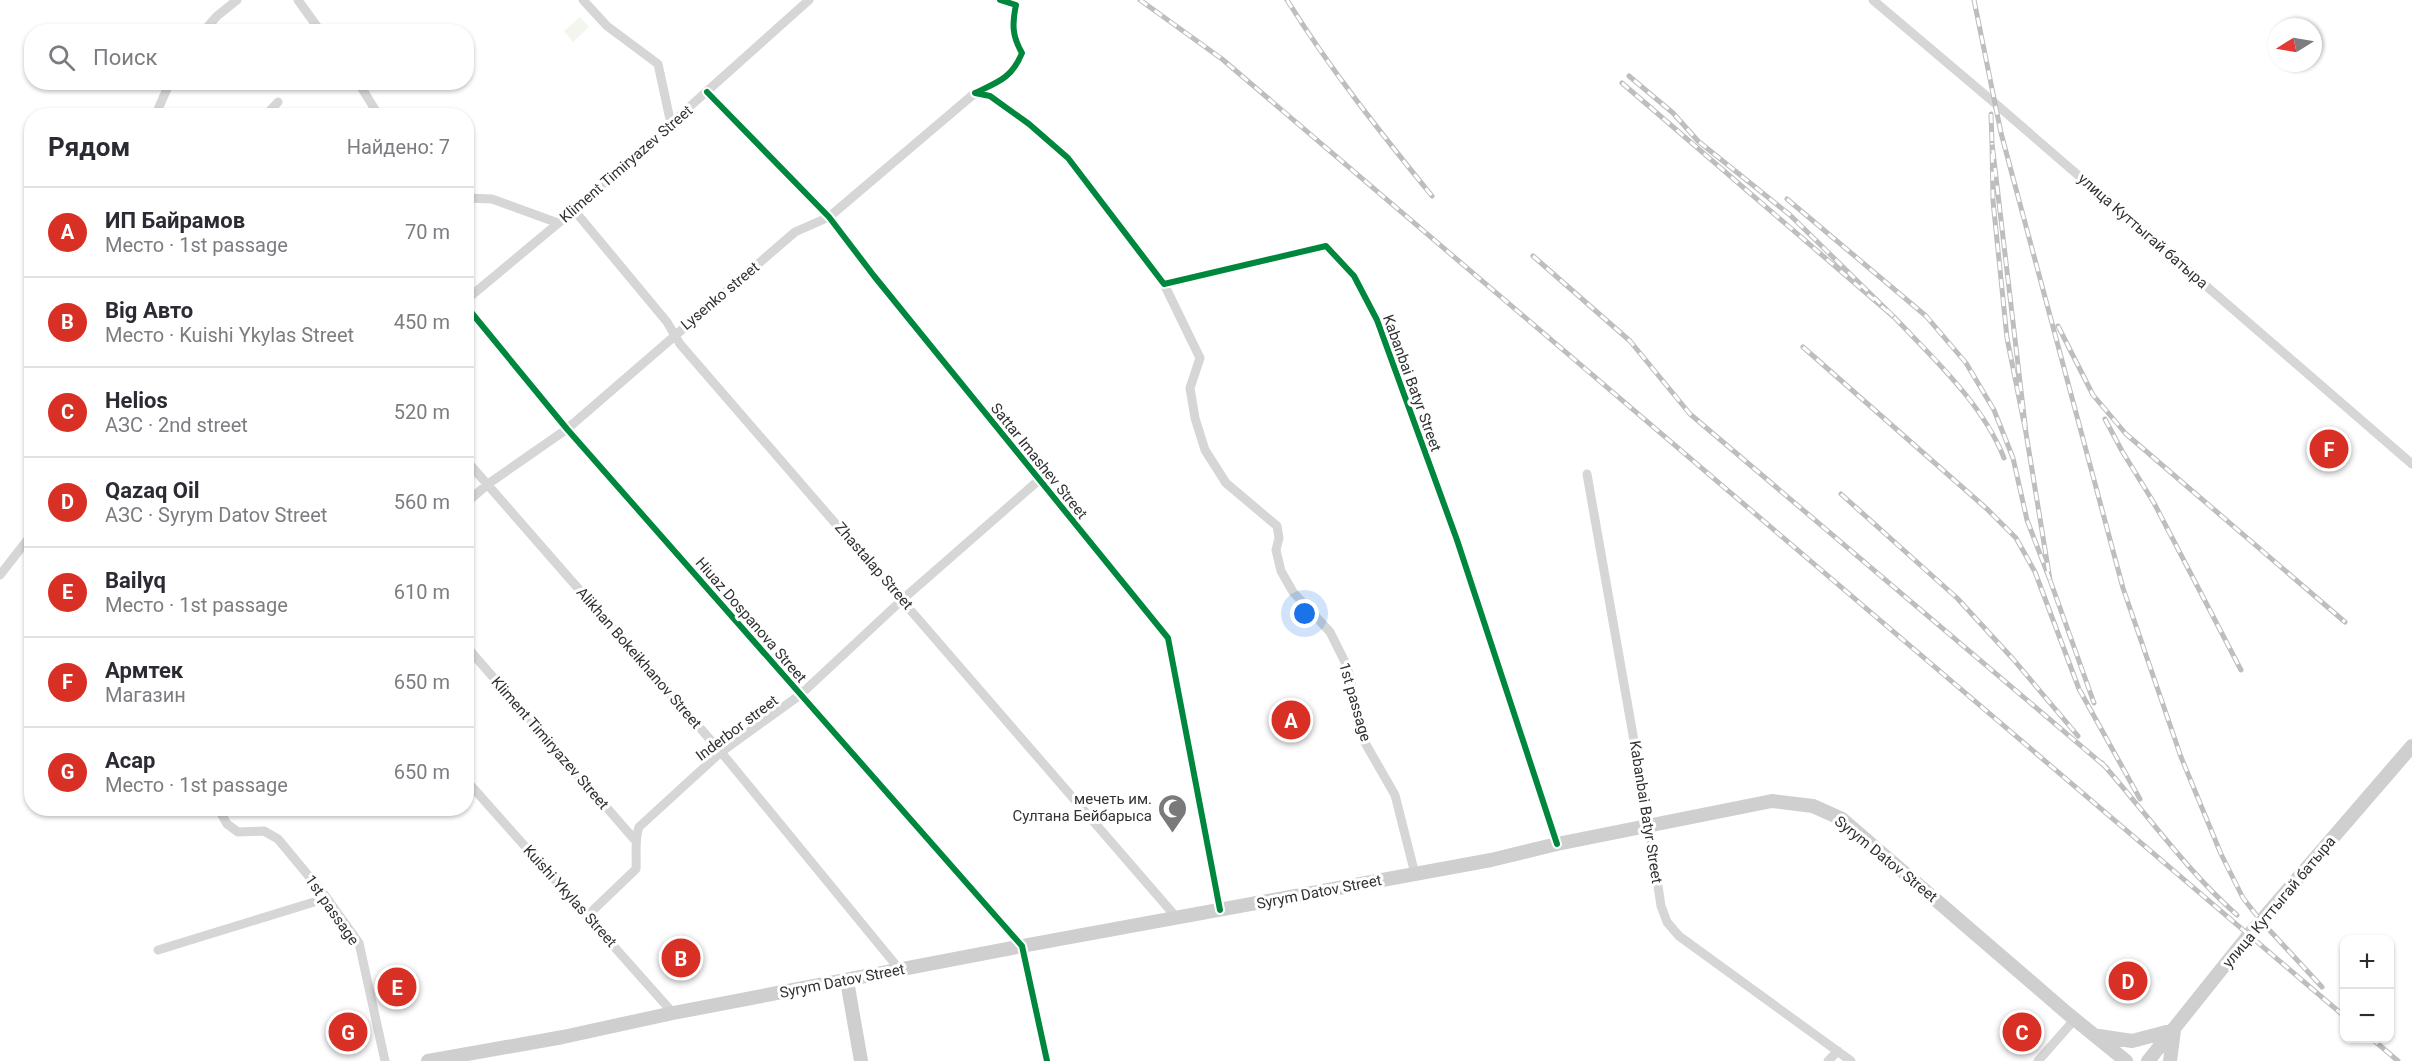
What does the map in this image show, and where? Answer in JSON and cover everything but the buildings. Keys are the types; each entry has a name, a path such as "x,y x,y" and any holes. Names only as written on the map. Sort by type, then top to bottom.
{"main road":[{"name":"улица Куттыгай батыра","path":"2148,1061 2248,936 2412,746"},
{"name":"Syrym Datov Street","path":"428,1061 563,1037 673,1013 1022,946 1491,860 1557,844 1772,801 1813,806 1842,819 2126,1061"},
{"path":"847,981 861,1061"},
{"path":"2094,1035 2132,1041 2174,1030 2170,1061"}],"street":[{"path":"210,24 237,0"},
{"path":"298,0 315,24"},
{"path":"583,0 607,26 658,64 671,124"},
{"name":"Kliment Timiryazev Street","path":"474,293 574,210 809,0"},
{"path":"975,93 1003,80 1016,70 1022,53 1015,41 1012,25 1016,5 1000,0"},
{"name":"улица Куттыгай батыра","path":"1873,0 1974,84 2412,464"},
{"path":"162,108 167,90"},
{"path":"363,90 374,108"},
{"name":"Sattar Imashev Street","path":"707,92 829,217 874,276 1168,638 1220,910"},
{"path":"975,93 990,96 1029,124 1068,158 1164,284"},
{"name":"Lysenko street","path":"474,496 567,429 795,232 829,217 975,93"},
{"path":"272,108 278,102"},
{"path":"474,197 492,199 558,224"},
{"name":"Zhastalap Street","path":"574,210 667,322 680,344 1177,918"},
{"name":"Kabanbai Batyr Street","path":"1164,284 1326,246 1354,276 1377,320 1456,540 1557,844"},
{"name":"1st passage","path":"1164,284 1200,358 1190,388 1195,418 1205,450 1226,483 1277,526 1279,538 1276,550 1281,571 1293,592 1330,632 1347,666 1364,741 1395,795 1414,874"},
{"name":"Hiuaz Dospanova Street","path":"474,316 567,429 1022,946"},
{"name":"Alikhan Bokeikhanov Street","path":"474,469 721,752 900,970"},
{"name":"Kabanbai Batyr Street","path":"1587,474 1661,906 1667,922 1679,936 1851,1061"},
{"name":"Inderbor street","path":"634,839 639,827 721,752 800,695 903,599 1039,480"},
{"path":"0,575 24,544"},
{"name":"Kliment Timiryazev Street","path":"474,655 634,839"},
{"name":"Kuishi Ykylas Street","path":"474,789 673,1013"},
{"name":"1st passage","path":"222,816 227,824 238,832 264,831 278,838 327,898 358,944 386,1061"},
{"path":"588,915 636,869 637,856 634,839"},
{"path":"158,950 327,898"},
{"path":"1022,946 1047,1061"},
{"path":"2038,1061 2074,1019"},
{"path":"1828,1061 1838,1051"}],"shaded area":[{"path":"580,17 589,27 573,42 564,31"}],"railway":[{"path":"1140,0 1222,59 2340,1013"},
{"path":"1287,0 1338,75 1432,196"},
{"path":"1974,0 2001,133 2123,588 2181,757 2221,854 2243,898 2261,921 2322,987"},
{"path":"1622,83 1894,317 1790,215 1698,141 1673,113 1629,76"},
{"path":"1991,114 1992,143 2026,433 2007,338 1993,201 1992,143"},
{"path":"1787,199 1926,316 1966,363 1994,410 2013,458 2027,520 2050,580 2026,433"},
{"path":"1533,256 1630,341 1690,414 2107,768"},
{"path":"1894,317 1970,400 1995,438 2004,458"},
{"path":"2058,326 2093,395 2126,434 2345,622"},
{"path":"1803,347 1987,509 2016,538 2035,572 2079,689 2140,799"},
{"path":"2105,419 2154,503 2241,670"},
{"path":"1841,494 1957,598 2013,659 2078,736"},
{"path":"2050,580 2094,703"},
{"path":"2102,763 2184,861 2237,915"},
{"path":"2377,1043 2398,1061"}],"cycle path":[{"path":"1000,0 1016,5 1014,30 1022,53 1009,74 975,93 990,96 1029,124 1068,158 1164,284 1326,246 1354,276 1377,320 1457,540 1557,844"},
{"path":"707,92 829,217 874,276 1168,638 1220,910"},
{"path":"474,316 567,429 1022,946 1047,1061"}],"place":[{"name":"Армтек","path":"2329,449"},
{"name":"ИП Байрамов","path":"1291,720"},
{"name":"мечеть им. Султана Бейбарыса","path":"1173,834"},
{"name":"Big Авто","path":"681,958"},
{"name":"Qazaq Oil","path":"2128,981"},
{"name":"Bailyq","path":"397,987"},
{"name":"Асар","path":"348,1032"},
{"name":"Helios","path":"2022,1032"}]}
